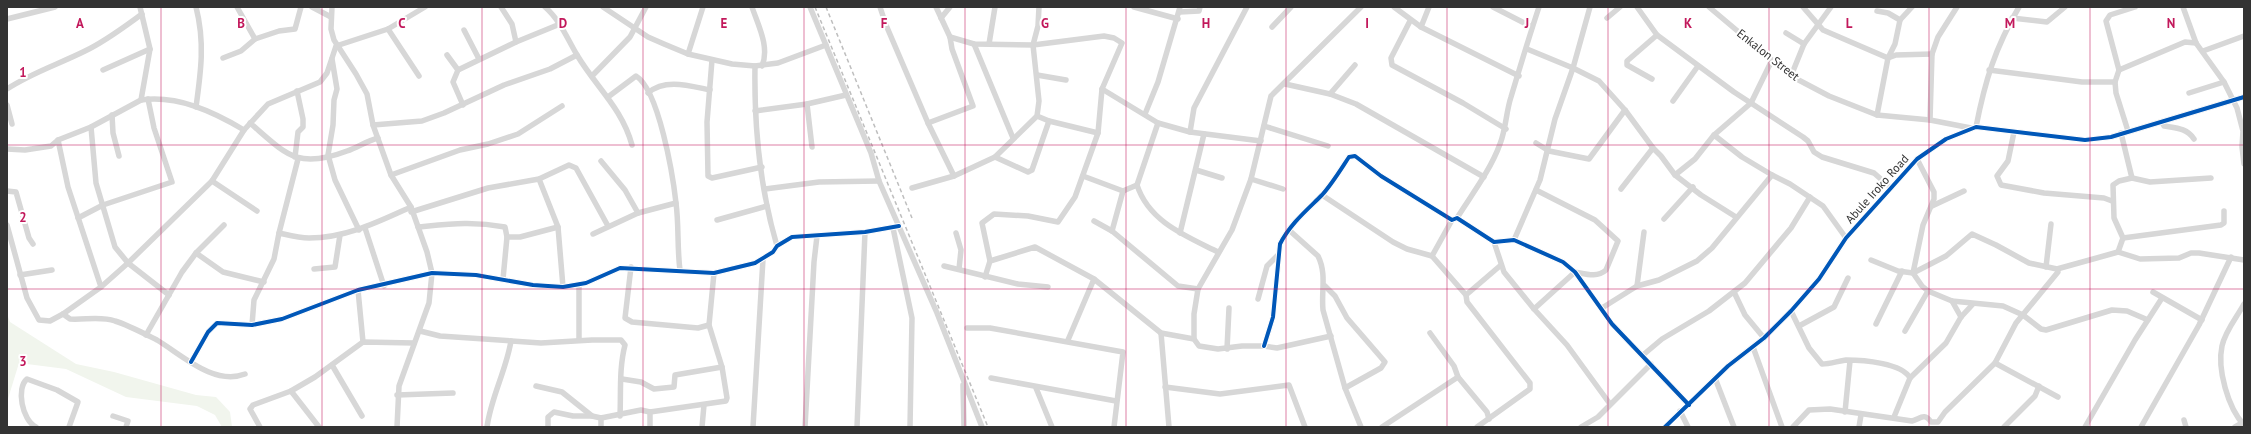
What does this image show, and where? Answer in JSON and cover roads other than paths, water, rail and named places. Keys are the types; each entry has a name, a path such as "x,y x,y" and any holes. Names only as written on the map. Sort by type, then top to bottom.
{"street":[{"path":"7,19 55,7"},
{"path":"140,7 150,49 141,100"},
{"path":"196,7 202,28 202,48 196,106"},
{"path":"237,7 255,39"},
{"path":"223,58 241,51 255,39 279,31 295,29 301,7"},
{"path":"312,7 331,16"},
{"path":"332,7 331,29 336,46 364,88 369,102 373,125 391,175 411,210 418,227 432,273 430,303 402,373 397,395 397,427"},
{"path":"336,46 388,29 425,7"},
{"path":"501,7 512,24 516,42"},
{"path":"545,7 560,24 577,55 608,97 624,122 632,146"},
{"path":"603,7 636,28 648,38 688,54 712,60 762,66 778,63 826,45"},
{"path":"592,76 630,37 646,7"},
{"path":"688,54 703,7"},
{"path":"752,7 763,38 764,56 762,66"},
{"path":"810,7 871,152 879,181 937,313 962,381 982,427"},
{"path":"880,7 886,25 928,123 954,176"},
{"path":"928,123 973,106 952,49 950,37 936,7"},
{"path":"941,18 948,12 950,7"},
{"path":"989,44 996,7"},
{"path":"912,188 954,176 996,157 1013,138 1037,116 1039,101 1033,45 1038,26 1039,7"},
{"path":"1134,7 1178,19"},
{"path":"1145,114 1158,82 1166,50 1178,19 1180,9 1199,11 1200,7"},
{"path":"1190,132 1194,108 1247,7"},
{"path":"1272,27 1291,7"},
{"path":"1331,336 1277,348 1264,346 1242,346 1227,349 1199,346 1194,339 1194,314 1198,290 1218,252 1232,230 1251,179 1271,96 1285,84 1361,7"},
{"path":"1394,7 1410,21 1519,76"},
{"path":"1421,27 1429,7"},
{"path":"1493,7 1532,27"},
{"path":"1432,256 1454,219 1484,176 1506,129 1510,99 1519,76 1539,7"},
{"path":"1514,240 1536,190 1549,151 1555,120 1574,68 1590,7"},
{"path":"1607,18 1620,7"},
{"path":"1637,7 1657,36 1751,103 1808,141 1814,152 1822,157 1874,172 1891,188"},
{"name":"Enkalon Street","path":"1709,7 1791,76 1829,96 1877,115 1930,120 1974,128"},
{"path":"1803,7 1823,30 1888,58 1896,55 1932,54"},
{"path":"1791,76 1804,44 1831,7"},
{"path":"1877,115 1888,58 1895,44 1900,20 1912,7"},
{"path":"1930,120 1932,54 1938,37 1957,7"},
{"path":"2019,7 2012,18 1989,70 1974,128 2085,140 2111,137 2244,97"},
{"path":"2012,18 2047,22 2065,7"},
{"path":"2128,131 2116,93 2115,82 2119,70 2106,21 2110,15 2135,7"},
{"path":"2183,7 2196,43 2203,50 2234,100 2243,131 2242,147 2244,164"},
{"path":"1877,11 1888,13 1900,20"},
{"path":"7,89 29,75 86,50 114,34 142,14"},
{"path":"1410,21 1391,58 1392,65 1463,103 1506,129"},
{"path":"463,105 453,82 458,70 516,42 560,24"},
{"path":"388,29 419,76"},
{"path":"464,30 479,59"},
{"path":"1786,33 1804,44"},
{"path":"950,37 974,44 1033,45 1104,36 1114,38 1122,43 1102,89 1098,133 1076,197 1058,222 1028,216 994,214 982,222 990,261 985,277"},
{"path":"1652,79 1627,65 1627,61 1657,36"},
{"path":"2203,50 2244,36"},
{"path":"2119,70 2185,42 2196,43"},
{"path":"974,44 1013,138"},
{"path":"7,225 27,298 39,320 50,321 63,314 101,287 128,263 212,181 244,130 268,104 320,82 332,59 336,46"},
{"path":"103,70 150,49"},
{"path":"1527,49 1574,68 1599,81 1625,110 1675,175 1736,217"},
{"path":"447,55 458,70"},
{"path":"373,125 422,121 463,105 504,85 550,69 577,55"},
{"path":"332,59 337,90 334,100 333,125 328,155 335,180 362,229 384,286"},
{"path":"712,60 707,122 708,176 712,178 762,167"},
{"path":"1675,175 1695,158 1714,136 1751,103 1772,60"},
{"path":"1330,94 1355,65"},
{"path":"755,66 755,111 767,206 777,246"},
{"path":"1673,101 1698,66"},
{"path":"1989,70 2082,82 2115,82"},
{"path":"1037,75 1066,80"},
{"path":"608,97 636,76 648,92 661,126 670,162 676,203 680,270"},
{"path":"2189,94 2224,82"},
{"path":"1285,84 1330,94 1356,104 1484,176"},
{"path":"648,92 660,85 680,85 710,90"},
{"path":"1102,89 1158,123 1190,132 1261,141"},
{"path":"252,325 254,300 274,259 296,158 298,132 303,127 304,119 297,91"},
{"path":"755,111 806,104 846,95"},
{"path":"78,218 103,205 172,182 154,128 148,99"},
{"path":"7,149 25,150 51,146 58,140 91,127 141,100 148,99 196,106 220,116 244,130"},
{"path":"806,104 812,147"},
{"path":"7,105 12,124"},
{"path":"391,175 460,150 488,144 518,134 562,106"},
{"path":"1536,143 1549,151 1589,159 1625,110"},
{"path":"112,116 113,133 119,156"},
{"path":"1037,116 1049,121 1098,133"},
{"path":"996,157 1028,172 1032,170 1049,121"},
{"path":"2162,122 2164,126 2177,128 2190,133 2194,139"},
{"path":"250,123 274,143 296,158 312,160 347,151 362,143 378,138"},
{"path":"1158,123 1137,185 1141,196 1153,214 1180,233 1218,252"},
{"path":"1264,126 1328,146"},
{"path":"91,127 95,174 115,247 128,263 169,295"},
{"name":"Abule Iroko Road","path":"1665,427 1715,378 1764,338 1791,312 1819,279 1846,238 1917,160 1946,139 1974,128"},
{"path":"2014,132 2008,161 1997,176 2001,185 2044,193 2104,198 2112,201"},
{"path":"2121,133 2132,178"},
{"path":"1180,233 1204,134"},
{"path":"1714,136 1742,157 1790,184 1823,206 1846,238"},
{"path":"58,140 66,182 101,287"},
{"path":"1621,189 1653,148"},
{"path":"1264,346 1273,317 1280,244 1310,204 1322,195 1349,157 1355,156 1381,176 1494,242 1514,240 1563,262 1575,272 1612,324 1643,354 1689,405"},
{"path":"1917,160 1934,192 1932,206 1923,225 1913,273 1922,286 1928,291 1952,301 2003,306 2023,315 2041,329 2046,330 2112,310 2127,310 2148,320"},
{"path":"601,161 626,190 638,213"},
{"path":"279,233 310,238 340,235 362,229 411,210 488,188 539,179 564,167 573,166 580,175 608,226"},
{"path":"1196,170 1222,178"},
{"path":"1602,308 1637,286 1659,280 1697,261 1712,248 1772,175"},
{"path":"1083,176 1123,191 1137,185"},
{"path":"2118,252 2123,238 2114,218 2112,201 2113,185 2119,181 2132,178 2150,182 2211,178"},
{"path":"539,179 558,227 563,287"},
{"path":"1251,179 1283,189"},
{"path":"212,181 257,211"},
{"path":"765,189 819,182 879,181"},
{"path":"1664,219 1692,187"},
{"path":"1536,190 1595,220 1618,241 1606,270 1602,273 1596,275 1575,272"},
{"path":"1932,206 1964,190"},
{"path":"7,191 16,192 29,238 33,244"},
{"path":"1112,231 1123,191"},
{"path":"2104,198 2112,191"},
{"path":"1322,195 1393,242 1407,249 1432,256 1466,295 1467,302 1531,386 1477,427"},
{"path":"1643,354 1662,340 1689,324 1734,292 1745,282 1791,228 1810,197"},
{"path":"593,234 638,213 676,203"},
{"path":"717,220 767,206"},
{"path":"2123,238 2221,225 2224,222 2224,211"},
{"path":"1094,221 1112,231 1178,286 1198,290"},
{"path":"418,227 456,222 484,223 505,227 507,237 503,279"},
{"path":"2046,267 2051,224"},
{"path":"146,335 182,272 196,253 224,225"},
{"path":"192,362 214,324 252,325 289,316 358,290 384,286 432,273 476,275 533,285 563,287 579,285 614,269 631,267 714,273 748,266 763,259 777,246 792,237 865,232 899,226"},
{"path":"507,237 520,237 558,227"},
{"path":"893,228 912,318 910,427"},
{"path":"1289,230 1318,256 1324,286 1322,299 1323,310 1345,388 1361,427"},
{"path":"857,427 865,232"},
{"path":"1637,286 1644,232"},
{"path":"956,233 961,250 959,269"},
{"path":"1872,260 1902,272 1913,273 1946,256 1972,234 2029,263 2046,267 2057,268 2118,252 2140,259 2179,258 2191,253 2199,253 2244,260"},
{"path":"314,269 335,267 340,235"},
{"path":"805,427 814,262 817,236"},
{"path":"1494,242 1501,265 1534,309 1567,345 1610,404"},
{"path":"990,261 1035,247 1094,279 1161,333 1194,339"},
{"path":"196,253 223,272 264,282"},
{"path":"1258,299 1267,266 1278,255"},
{"path":"2141,427 2202,320 2232,257"},
{"path":"753,427 763,259"},
{"path":"1466,295 1501,265"},
{"path":"944,266 985,277 1048,287"},
{"path":"631,267 625,318 632,322 698,328 710,325"},
{"path":"1793,427 1809,410 1894,417 1912,421 1921,416 1926,416 1931,422 1938,422 1945,412 1995,363 2016,322 2058,272 2057,268"},
{"path":"20,275 52,270"},
{"path":"1534,309 1575,272"},
{"path":"1876,324 1902,272"},
{"path":"548,427 548,417 554,412 573,416 592,416 602,418 620,416 641,410 650,412 726,401 728,398 722,367 710,325 714,273"},
{"path":"1799,326 1834,307 1848,278"},
{"path":"1068,340 1094,279"},
{"path":"579,285 579,340"},
{"path":"1324,286 1335,296 1347,318 1385,362 1381,368 1345,388"},
{"path":"358,290 363,342"},
{"path":"1905,331 1928,291"},
{"path":"1734,292 1744,315 1764,338"},
{"path":"2153,292 2202,320"},
{"path":"2085,427 2162,298"},
{"path":"1952,301 1961,317"},
{"path":"1894,417 1910,378 1946,343 1961,317 1974,304"},
{"path":"2236,427 2243,424 2228,401 2222,358 2222,346 2226,335 2244,304"},
{"path":"1227,349 1229,308"},
{"path":"1791,312 1809,348 1822,364 1850,361 1895,367 1907,372 1910,378"},
{"path":"63,314 70,319 112,320 146,335 192,362 222,376 245,374"},
{"path":"967,328 990,328 1068,340 1124,352 1116,401 1114,427"},
{"path":"420,331 440,336 487,338 540,343 579,340 616,340 623,342 625,344 620,365 622,380 620,416"},
{"path":"1161,333 1169,427"},
{"path":"1430,333 1454,366 1458,377 1487,412 1489,419"},
{"path":"487,427 491,406 506,368 511,341"},
{"path":"260,427 250,409 253,405 291,391 332,365 363,342 414,344"},
{"path":"1752,347 1782,427"},
{"path":"1845,412 1850,361"},
{"path":"1995,363 2058,397"},
{"path":"1581,427 1598,416 1651,364"},
{"path":"332,365 362,416"},
{"path":"622,380 641,382 654,389 674,387 675,375 722,367"},
{"path":"1382,427 1458,377"},
{"path":"32,426 22,408 24,383 25,380 30,378 57,390 78,402 69,427"},
{"path":"990,378 1036,388 1116,401"},
{"path":"1715,378 1734,427"},
{"path":"962,381 964,427"},
{"path":"1165,387 1220,394 1289,385 1292,387 1305,427"},
{"path":"536,386 562,392 592,416"},
{"path":"2007,426 2035,396 2039,386"},
{"path":"1036,388 1052,427"},
{"path":"291,391 319,427"},
{"path":"397,395 453,393"},
{"path":"702,427 704,405"},
{"path":"1680,411 1688,427"},
{"path":"650,412 650,427"},
{"path":"1859,427 1861,415"},
{"path":"113,416 128,421 126,427"},
{"path":"601,427 602,418"},
{"path":"2184,420 2186,427"}],"railway":[{"path":"815,7 988,427"},
{"path":"826,7 912,218"}]}
